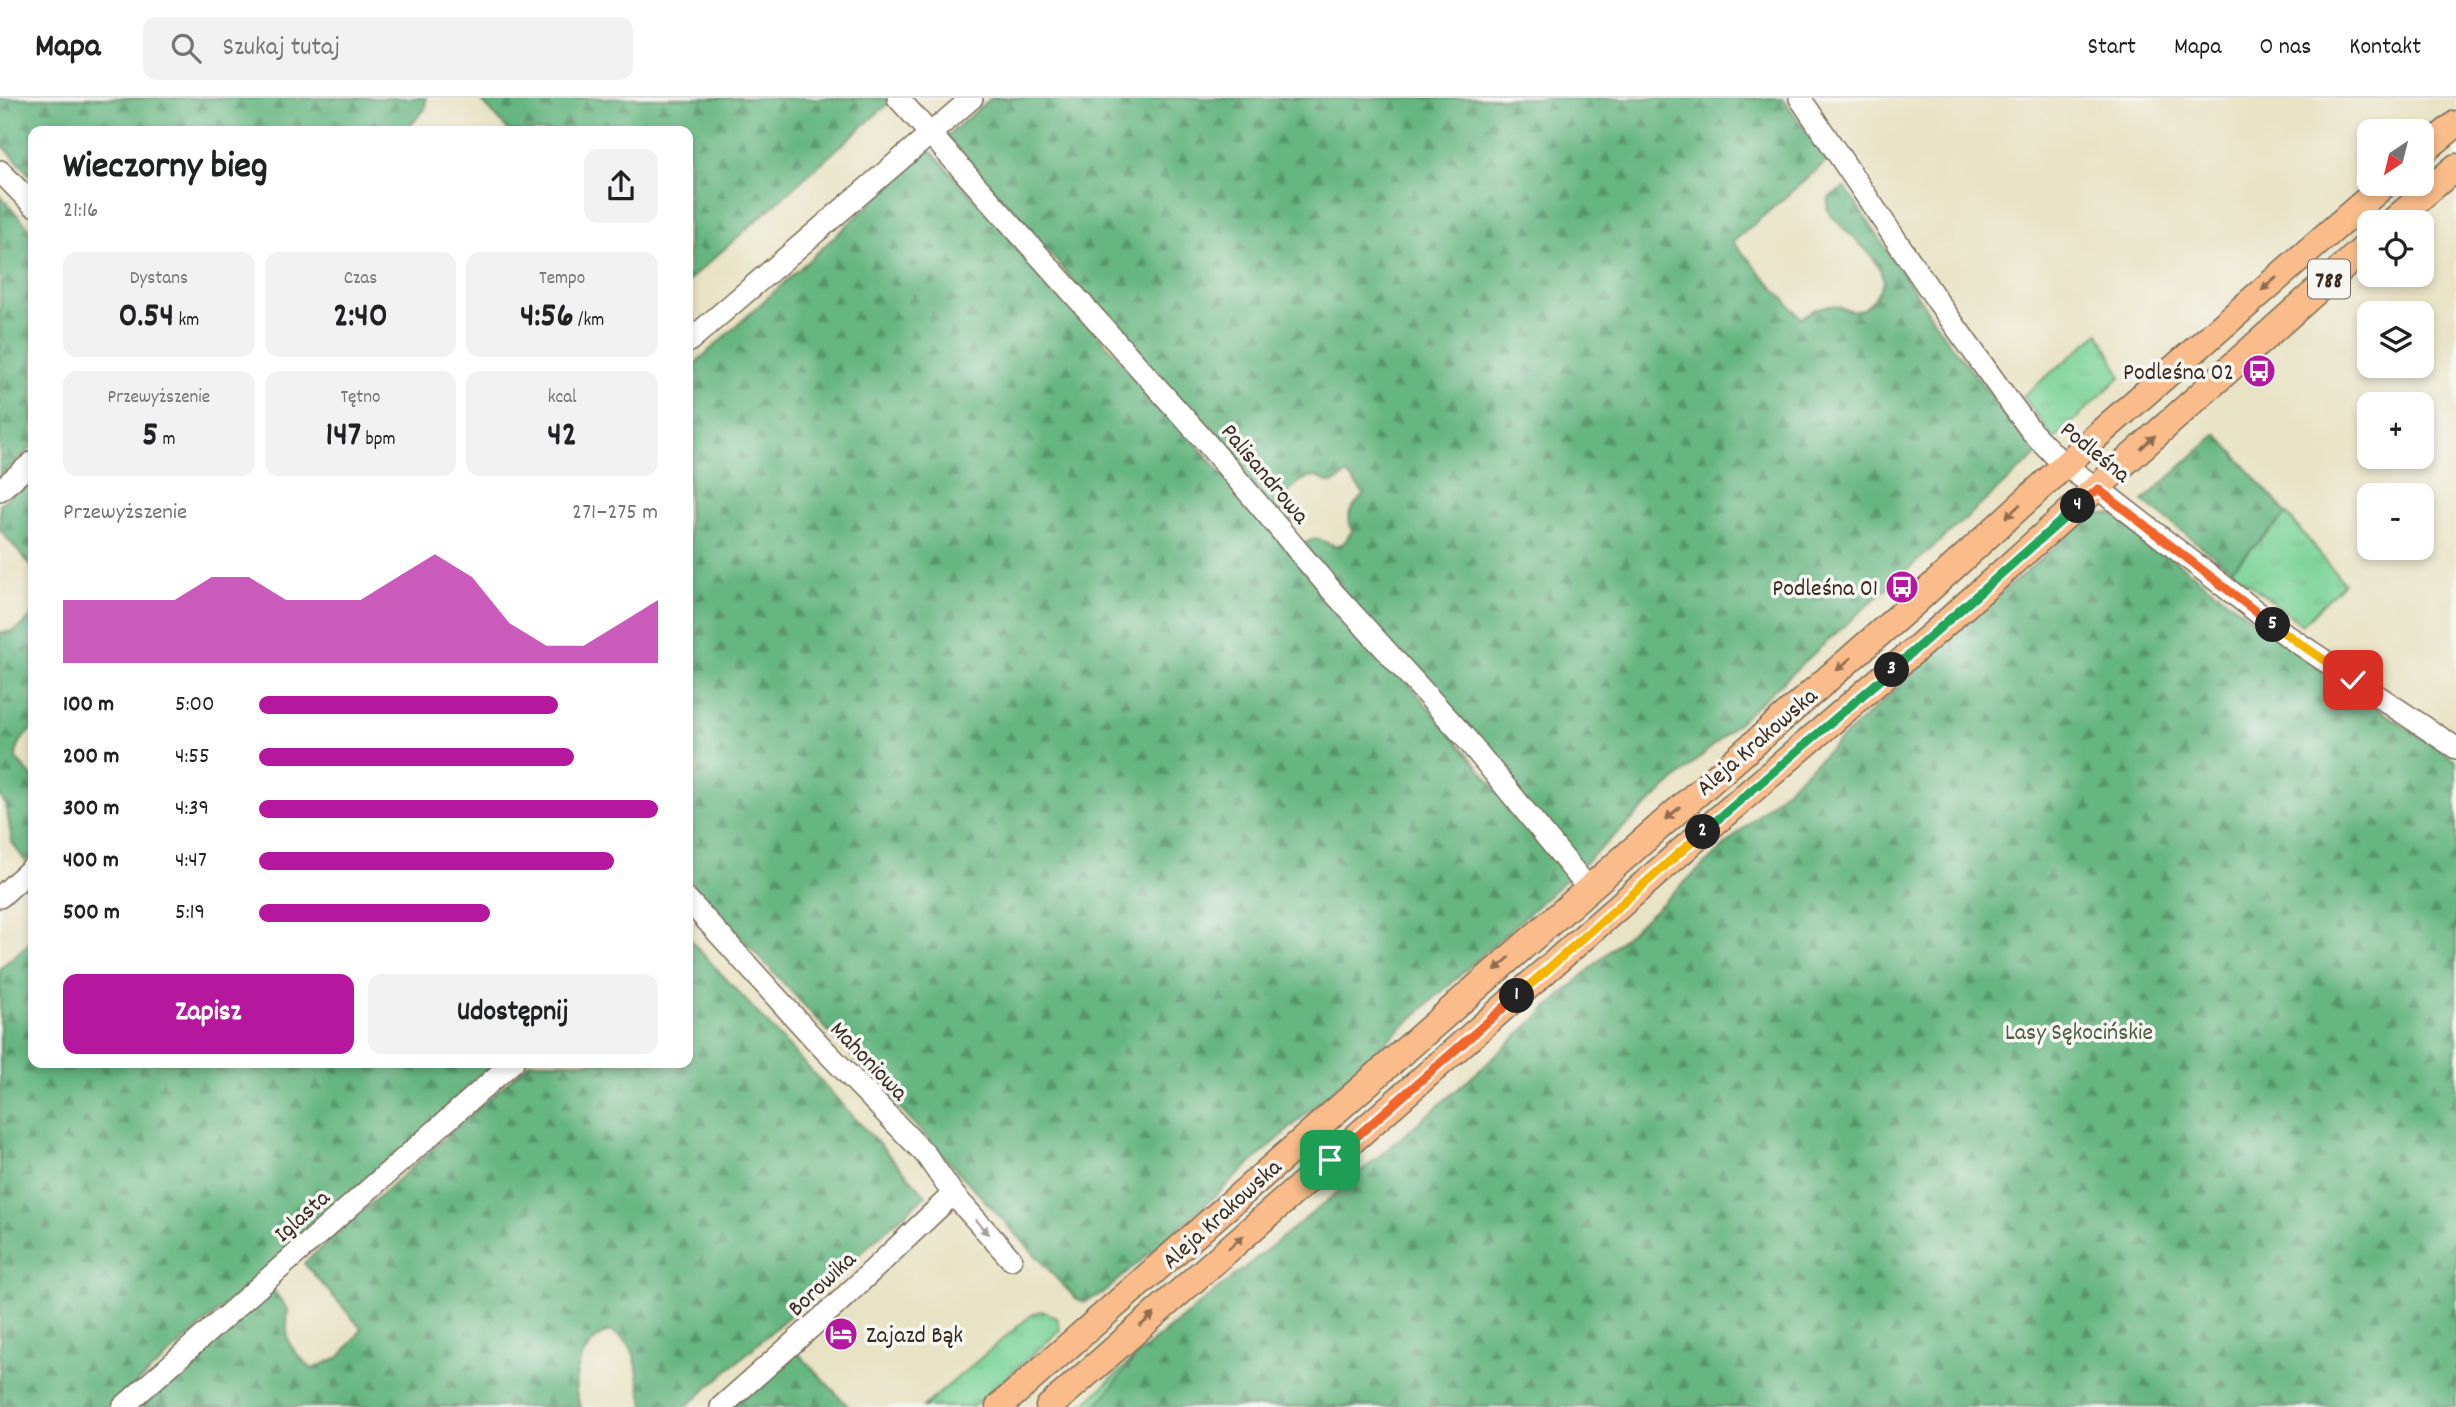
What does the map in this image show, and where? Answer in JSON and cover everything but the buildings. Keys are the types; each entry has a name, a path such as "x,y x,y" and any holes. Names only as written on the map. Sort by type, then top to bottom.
{"main road":[{"path":"2434,142 2456,124"},
{"path":"2406,210 2456,167"},
{"name":"Aleja Krakowska","path":"999,1407 1914,603 2064,465 2371,196"},
{"name":"Aleja Krakowska","path":"1049,1407 2098,489 2357,254"}],"street":[{"name":"Palisandrowa","path":"898,98 1204,440 1333,592 1464,736 1588,888"},
{"path":"693,338 971,98"},
{"name":"Podleśna","path":"1800,98 2003,393 2032,432 2064,465 2289,637 2456,748"},
{"path":"0,171 28,200"},
{"path":"0,490 28,465"},
{"path":"0,897 28,872"},
{"name":"Mahoniowa","path":"693,908 926,1155 953,1194 1011,1259"},
{"name":"Iglasta","path":"123,1407 506,1068"},
{"name":"Borowika","path":"722,1407 836,1305 953,1194"}],"green space":[{"path":"0,98 426,98 425,109 410,126 28,126 28,173 0,142"},
{"path":"479,98 885,98 889,103 693,277 693,126 504,126"},
{"path":"991,98 1783,98 1827,161 1733,242 1801,318 1823,307 1860,310 1873,299 1884,281 1881,270 1868,252 1827,210 1829,197 1845,187 1947,340 2038,454 1834,635 1579,868 1303,544 1315,538 1336,546 1344,543 1352,531 1350,514 1364,494 1347,474 1332,483 1311,477 1294,487 1285,499 1296,515 1289,528 947,136"},
{"path":"930,150 1391,662 1569,877 1197,1212 1102,1294 1084,1302 1077,1300 693,885 693,365"},
{"path":"0,196 28,227 28,450 0,475"},
{"path":"2099,333 2121,376 2054,440 2023,396"},
{"path":"2217,434 2287,514 2231,569 2143,501"},
{"path":"28,479 28,562 0,530 0,504"},
{"name":"Lasy Sękocińskie","path":"2095,513 2117,515 2284,642 2456,760 2456,1407 1096,1407 1138,1354 1327,1201 1481,1069 1994,599"},
{"path":"2287,514 2344,583 2302,625 2231,569"},
{"path":"27,621 28,733 17,750 16,759 28,772 28,858 25,861 12,842 6,805 0,796 0,632 20,628"},
{"path":"693,943 926,1195 686,1407 646,1407 633,1353 621,1337 609,1331 591,1344 580,1363 576,1385 581,1407 140,1407 273,1290 288,1310 287,1330 290,1344 304,1362 312,1369 340,1357 362,1329 304,1263 523,1068 693,1068"},
{"path":"28,944 28,1068 494,1068 110,1407 0,1407 0,968"},
{"path":"1042,1311 1057,1318 1060,1329 973,1407 923,1407 1029,1317"},
{"path":"795,1350 849,1407 731,1407"},
{"path":"1138,1354 1096,1407 1081,1407"}],"place":[{"name":"Podleśna 02","path":"2259,371"},
{"name":"Podleśna 01","path":"1902,587"},
{"name":"Zajazd Bąk","path":"841,1334"}],"route":[{"path":"1330,1160 2098,489 2289,637 2353,680"}]}
